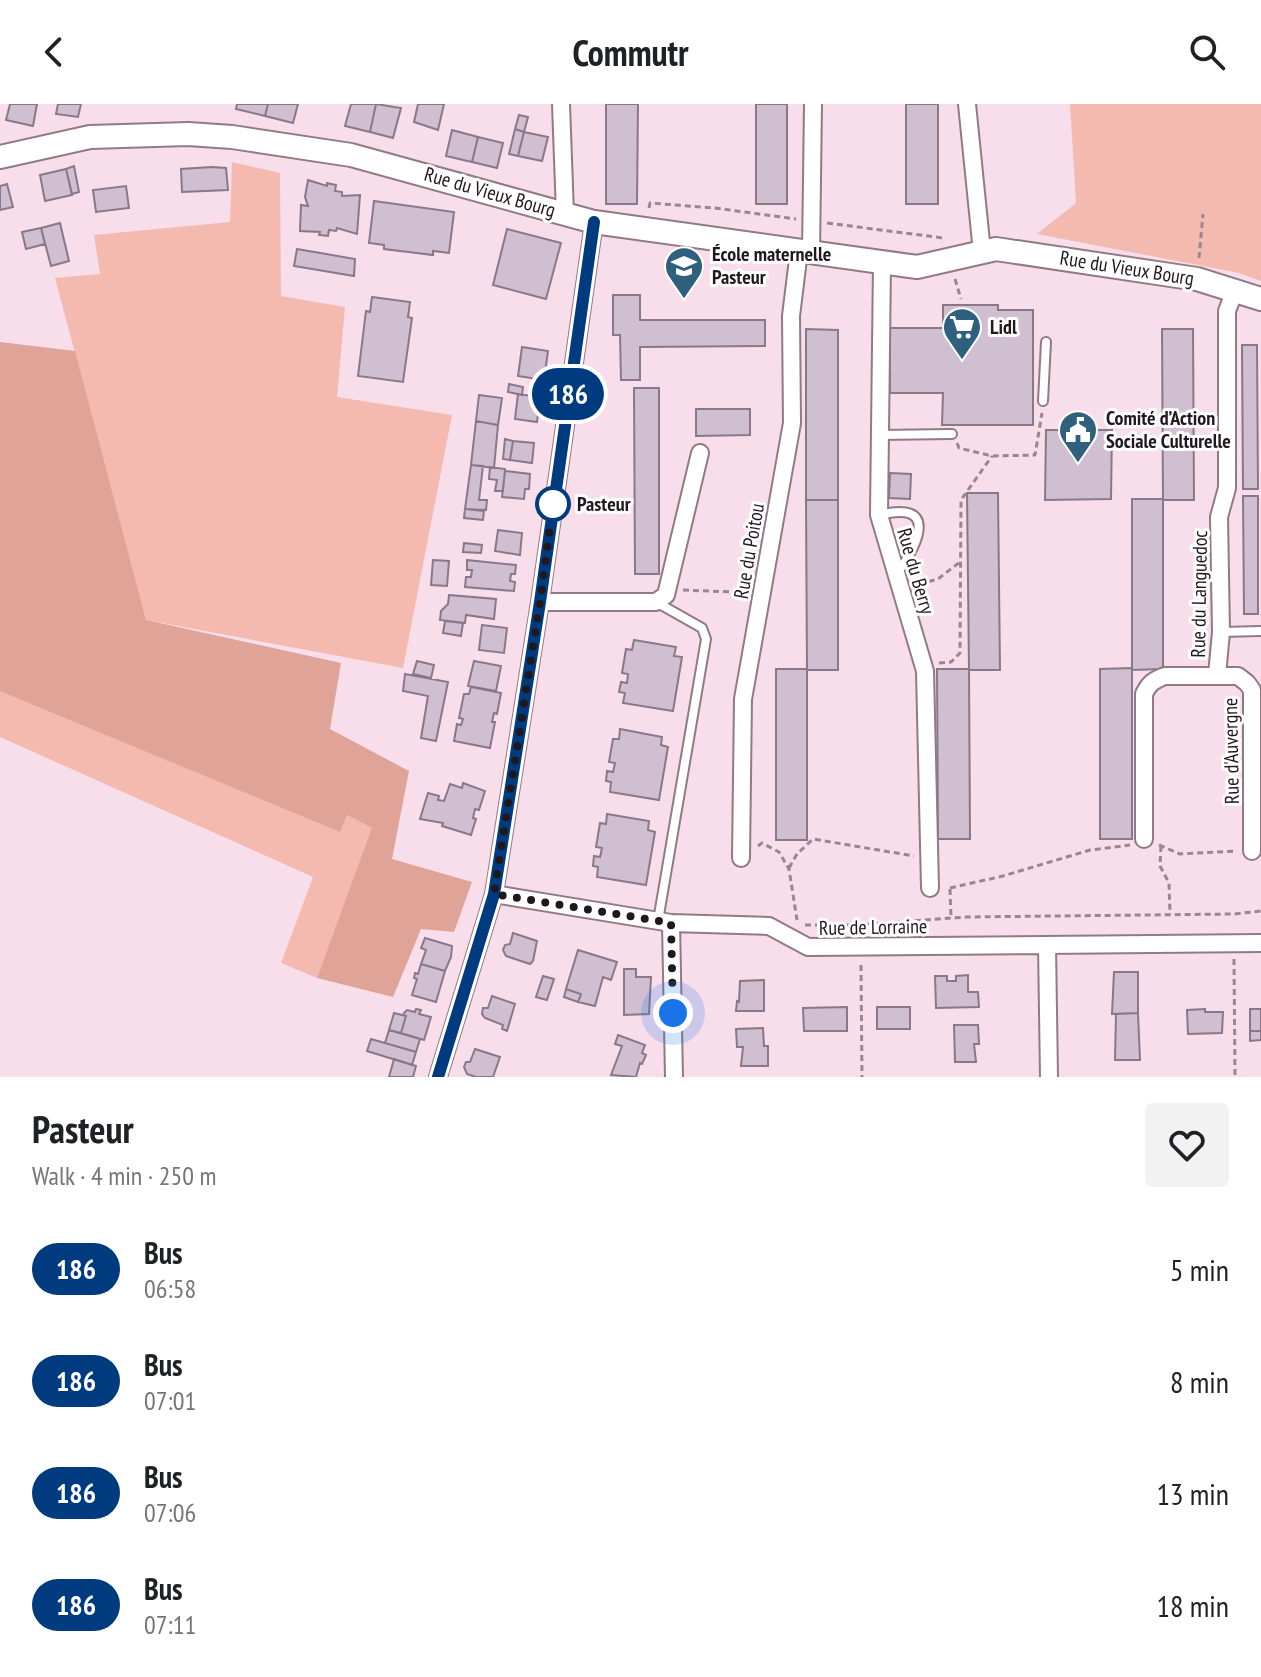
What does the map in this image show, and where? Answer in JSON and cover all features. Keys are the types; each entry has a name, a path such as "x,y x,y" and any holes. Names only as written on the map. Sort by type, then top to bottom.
{"street":[{"path":"561,104 565,214"},
{"name":"Rue du Poitou","path":"741,858 743,699 792,423 791,316 805,252 813,104"},
{"path":"967,104 982,252"},
{"name":"Rue du Vieux Bourg","path":"0,157 90,137 145,134 232,137 351,155 594,222 917,267 996,249 1197,279 1261,299"},
{"path":"438,1077 494,894 540,602 594,222"},
{"name":"Rue du Berry","path":"882,263 879,515 924,666 930,888"},
{"name":"Rue du Languedoc","path":"1144,839 1144,694 1155,679 1165,676 1217,675 1221,632 1219,517 1227,488 1227,311 1235,290"},
{"path":"540,602 662,595 700,453"},
{"name":"Rue d'Auvergne","path":"1217,675 1238,676 1252,690 1252,851"},
{"name":"Rue de Lorraine","path":"494,894 664,922 769,926 808,947 1261,943"},
{"path":"664,922 674,1077"},
{"path":"1047,945 1049,1077"}],"lane":[{"path":"1043,401 1046,342"},
{"path":"878,435 952,434"},
{"path":"879,515 896,510 918,521 920,528 914,548 899,581"},
{"path":"662,595 702,628 706,639 664,922"},
{"path":"1221,632 1261,631"}],"path":[{"path":"1197,279 1203,214"},
{"path":"952,434 959,448 992,456 1035,455 1039,446 1043,401"},
{"path":"924,666 951,662 960,653 961,500 992,456"},
{"path":"899,581 938,579 960,562"},
{"path":"662,595 734,592 760,602"},
{"path":"789,869 797,854 813,839 930,858"},
{"path":"930,888 950,888 1003,876 1090,850 1124,847 1144,839 1180,854 1252,851"},
{"path":"741,858 762,843 779,852 789,869 798,924 812,927 951,917 1234,914 1261,911"},
{"path":"1161,846 1160,866 1169,883 1170,914"},
{"path":"950,888 951,917"},
{"path":"1234,943 1235,1077"},
{"path":"861,946 862,1077"}],"shaded area":[{"path":"1070,104 1261,104 1261,281 1239,273 1037,234 1076,203"},
{"path":"232,162 280,173 281,296 345,307 337,397 452,415 403,668 146,620 55,278 100,274 94,235 230,222"},
{"path":"0,342 75,351 146,620 341,663 330,729 409,771 392,859 472,882 454,932 421,929 393,997 317,978 372,828 347,815 340,832 0,691"},
{"path":"0,690 339,831 347,815 373,828 317,978 281,963 313,877 0,737"}],"building":[{"path":"10,104 37,104 33,126 6,120"},
{"path":"58,104 81,104 78,117 56,114"},
{"path":"237,104 268,104 265,116 236,109"},
{"path":"268,104 298,104 293,123 265,116"},
{"path":"351,104 376,104 370,132 345,126"},
{"path":"376,104 401,108 393,138 370,132"},
{"path":"418,104 444,104 438,130 414,122"},
{"path":"606,104 638,104 637,204 606,204"},
{"path":"756,104 787,104 787,204 756,204"},
{"path":"906,104 938,104 938,204 906,204"},
{"path":"519,115 528,117 524,132 515,129"},
{"path":"515,129 524,132 518,156 509,154"},
{"path":"452,130 478,137 472,162 446,156"},
{"path":"524,132 548,137 542,161 518,156"},
{"path":"478,137 503,143 497,168 472,162"},
{"path":"74,166 79,192 72,194 66,169"},
{"path":"226,168 228,190 182,192 181,169"},
{"path":"66,169 72,195 45,201 40,175"},
{"path":"308,180 327,186 327,183 336,185 335,191 342,192 342,196 360,195 357,234 337,228 336,231 329,230 328,236 319,235 320,232 300,231 301,205 308,206 305,197"},
{"path":"7,184 13,207 0,210 0,186"},
{"path":"126,186 129,208 96,212 93,190"},
{"path":"374,201 454,212 449,253 433,251 433,255 384,249 384,245 369,243"},
{"path":"60,223 69,261 51,266 41,228"},
{"path":"41,228 45,244 26,249 22,232"},
{"path":"507,229 561,243 546,299 493,285"},
{"path":"297,249 355,259 354,276 294,266"},
{"path":"613,295 640,295 640,320 765,320 765,346 640,347 640,380 621,380 620,335 613,335"},
{"path":"372,297 410,302 408,317 412,318 403,382 358,376 366,311 370,312"},
{"name":"Lidl","path":"943,305 998,305 998,310 1033,310 1033,425 942,425 943,393 890,393 890,328 943,328"},
{"path":"806,329 838,330 838,500 806,500"},
{"path":"1162,329 1193,329 1194,500 1163,500"},
{"path":"1242,345 1257,345 1258,489 1243,489"},
{"path":"522,347 548,351 544,380 518,376"},
{"path":"509,384 523,387 522,395 508,392"},
{"path":"634,388 659,388 659,574 635,574"},
{"path":"518,394 540,397 537,422 515,419"},
{"path":"479,395 502,398 498,425 476,421"},
{"path":"696,409 750,409 750,435 696,436"},
{"path":"476,421 498,425 494,468 471,465"},
{"name":"Comité d’Action Sociale Culturelle","path":"1046,430 1112,430 1111,499 1045,500"},
{"path":"505,439 513,441 510,460 503,459"},
{"path":"513,441 534,443 532,463 510,460"},
{"path":"471,465 483,466 479,500 487,500 486,510 465,509"},
{"path":"490,467 505,469 503,491 495,491 497,480 489,479"},
{"path":"505,471 530,474 529,489 525,489 524,499 502,497"},
{"path":"890,473 911,474 910,499 889,498"},
{"path":"967,493 998,493 1000,670 969,670"},
{"path":"1243,496 1258,496 1258,614 1244,614"},
{"path":"1132,499 1163,499 1163,669 1132,670"},
{"path":"806,500 838,500 838,670 807,670"},
{"path":"465,509 484,511 483,520 464,518"},
{"path":"498,530 522,533 520,555 495,551"},
{"path":"464,543 482,545 481,553 463,552"},
{"path":"433,560 449,561 447,586 431,585"},
{"path":"467,560 516,565 510,581 515,582 514,591 465,587 466,577 471,577 472,570 467,570"},
{"path":"449,595 496,599 494,619 466,615 465,623 440,620"},
{"path":"445,621 463,623 461,636 443,633"},
{"path":"482,625 507,628 504,653 479,650"},
{"path":"634,640 676,647 674,656 682,657 673,711 623,703 625,693 619,692 621,682 627,683 628,674 622,673 626,649 632,650"},
{"path":"417,661 434,665 431,678 413,674"},
{"path":"474,661 501,666 496,691 468,686"},
{"path":"1132,668 1132,839 1100,839 1100,669"},
{"path":"776,669 807,669 807,840 776,840"},
{"path":"937,669 969,669 970,839 938,839"},
{"path":"405,674 448,682 436,741 421,738 428,696 403,691"},
{"path":"471,687 501,693 497,714 494,713 492,722 495,722 490,748 454,741 457,724 461,725 463,719 459,718 464,694 469,694"},
{"path":"620,729 662,737 661,745 668,747 659,800 610,792 611,782 606,781 607,771 613,772 615,763 609,762 613,739 619,739"},
{"path":"463,783 485,791 479,810 475,809 473,818 476,819 471,835 442,826 443,823 420,819 428,793 444,801 450,784 462,788"},
{"path":"607,814 649,821 648,830 655,832 646,885 597,877 598,867 593,866 594,856 600,857 602,848 596,847 600,823 606,824"},
{"path":"513,933 537,941 530,964 506,956 503,950 505,945 510,944"},
{"path":"425,938 452,946 445,971 421,964 426,950 421,948"},
{"path":"578,950 617,962 611,980 603,977 595,1006 578,1002 581,994 566,989"},
{"path":"421,964 445,971 436,1002 412,995 417,979 414,978 415,973 418,974"},
{"path":"624,969 636,969 636,977 651,977 649,1014 624,1015"},
{"path":"1114,972 1138,972 1138,1013 1112,1014"},
{"path":"968,975 968,992 978,992 979,1007 936,1008 935,976 947,976 947,981 956,981 956,976"},
{"path":"543,976 554,979 547,1000 536,997"},
{"path":"764,980 764,1011 736,1011 740,981"},
{"path":"566,989 581,994 578,1002 564,997"},
{"path":"492,996 515,1004 507,1031 502,1029 503,1025 482,1014"},
{"path":"847,1007 847,1031 804,1031 803,1008"},
{"path":"877,1007 910,1007 910,1029 877,1029"},
{"path":"416,1009 421,1010 419,1014 431,1017 424,1040 401,1033 406,1016 404,1013 407,1010 415,1012"},
{"path":"1205,1009 1205,1012 1223,1012 1222,1033 1188,1034 1187,1010"},
{"path":"1250,1009 1261,1009 1261,1031 1250,1031"},
{"path":"394,1013 406,1016 401,1033 389,1030"},
{"path":"1138,1013 1140,1060 1115,1060 1116,1014"},
{"path":"954,1025 978,1025 979,1044 974,1044 976,1062 955,1062"},
{"path":"763,1028 764,1046 768,1046 768,1066 741,1066 743,1047 737,1047 736,1029"},
{"path":"389,1030 420,1039 416,1052 385,1043"},
{"path":"1250,1031 1261,1031 1261,1040 1250,1041"},
{"path":"618,1035 645,1045 642,1053 646,1055 636,1077 611,1075 622,1046 615,1044"},
{"path":"371,1039 416,1052 412,1065 367,1051"},
{"path":"475,1049 500,1057 493,1077 467,1074 464,1067 466,1062 470,1062"},
{"path":"394,1059 416,1066 413,1077 389,1077"}],"bus line":[{"name":"186","path":"438,1077 494,894 540,602 594,222"}],"place":[{"name":"École maternelle Pasteur","path":"684,300"},
{"name":"Lidl","path":"962,361"},
{"name":"Comité d’Action Sociale Culturelle","path":"1078,464"},
{"name":"Pasteur","path":"553,504"}],"route":[{"path":"553,504 494,894 671,923 673,1013"}]}
